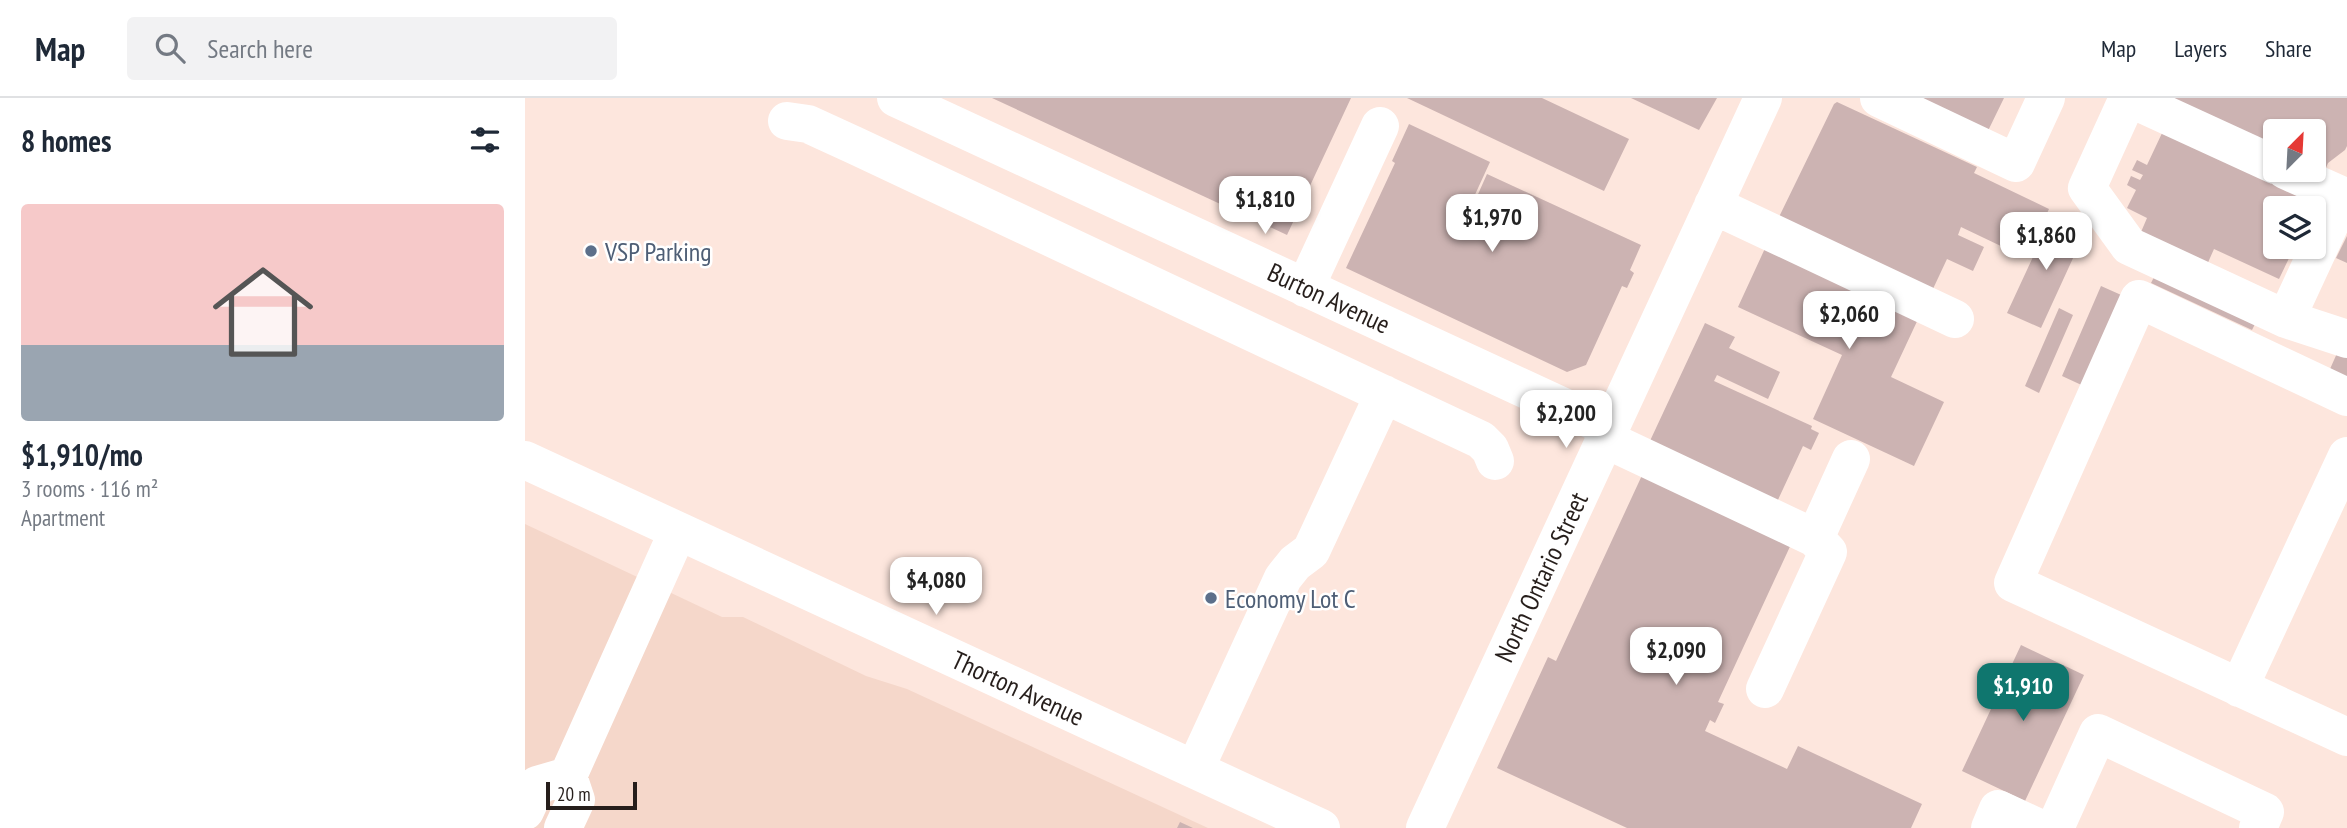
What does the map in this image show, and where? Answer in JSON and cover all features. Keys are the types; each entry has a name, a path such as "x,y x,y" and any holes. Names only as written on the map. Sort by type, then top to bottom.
{"street":[{"name":"North Ontario Street","path":"1425,828 1763,98"},
{"path":"1879,98 2016,163 2046,98"},
{"path":"2263,160 2128,98 2087,188 2129,246 2286,319 2347,338"},
{"name":"Burton Avenue","path":"903,99 1607,433 1815,538"},
{"path":"787,121 798,121 844,141 1481,440 1490,449 1495,461"},
{"path":"1305,288 1380,126"},
{"path":"2286,319 2343,196 2312,182"},
{"path":"1713,205 1955,319"},
{"path":"2347,397 2139,299 2013,583 2347,737"},
{"path":"1195,769 1283,578 1295,563 1311,551 1384,394"},
{"path":"2239,688 2347,456"},
{"path":"1765,689 1828,552 1815,538 1851,459"},
{"name":"Thorton Avenue","path":"525,460 1321,828"},
{"path":"563,828 576,800 568,776 678,531"},
{"path":"2055,828 2098,733 2265,813 2258,828"},
{"path":"525,811 537,785 568,776"},
{"path":"1990,828 1998,809 2039,828"}],"shaded area":[{"path":"525,524 722,617 743,617 866,676 907,689 1208,828 525,828"}],"building":[{"path":"992,98 1351,98 1287,235"},
{"path":"1407,98 1542,98 1629,139 1604,191"},
{"path":"1631,98 1717,98 1699,130"},
{"path":"1896,98 2004,98 1984,139"},
{"path":"2167,98 2347,98 2347,146 2326,168 2326,119 2263,119 2263,142"},
{"path":"1837,102 1977,167 1974,173 2049,209 2026,258 1961,227 1958,235 1984,247 1973,271 1947,259 1932,291 1778,219"},
{"path":"1409,124 1490,162 1473,199 1475,201 1487,174 1641,245 1630,270 1634,273 1627,288 1622,286 1586,365 1567,372 1346,268 1395,163 1392,161"},
{"path":"2163,131 2263,178 2263,182 2272,182 2302,196 2263,196 2263,259 2289,259 2279,279 2214,249 2206,267 2141,232 2147,218 2127,208 2136,190 2127,185 2131,176 2140,180 2143,175 2132,170 2137,160 2147,165"},
{"path":"2052,216 2085,232 2041,328 2007,313"},
{"path":"2347,236 2347,263 2336,258"},
{"path":"1767,244 1920,315 1891,377 1944,402 1914,466 1813,419 1842,355 1738,307"},
{"path":"2156,273 2257,320 2252,330 2151,283"},
{"path":"2101,286 2128,298 2088,388 2062,376"},
{"path":"2059,308 2073,315 2039,393 2025,386"},
{"path":"1705,323 1735,337 1729,348 1780,372 1768,399 1717,375 1714,381 1812,426 1811,429 1819,433 1811,450 1803,446 1777,502 1649,443"},
{"path":"2338,351 2347,355 2347,377 2330,369"},
{"path":"1644,471 1793,540 1718,702 1724,704 1715,723 1710,720 1705,731 1787,769 1798,746 1922,804 1911,828 1627,828 1497,768 1548,657 1556,661"},
{"path":"2021,645 2084,675 2025,801 1962,771"},
{"path":"1180,822 1193,828 1177,828"}],"place":[{"name":"VSP Parking","path":"591,251"},
{"name":"Economy Lot C","path":"1211,598"}]}
